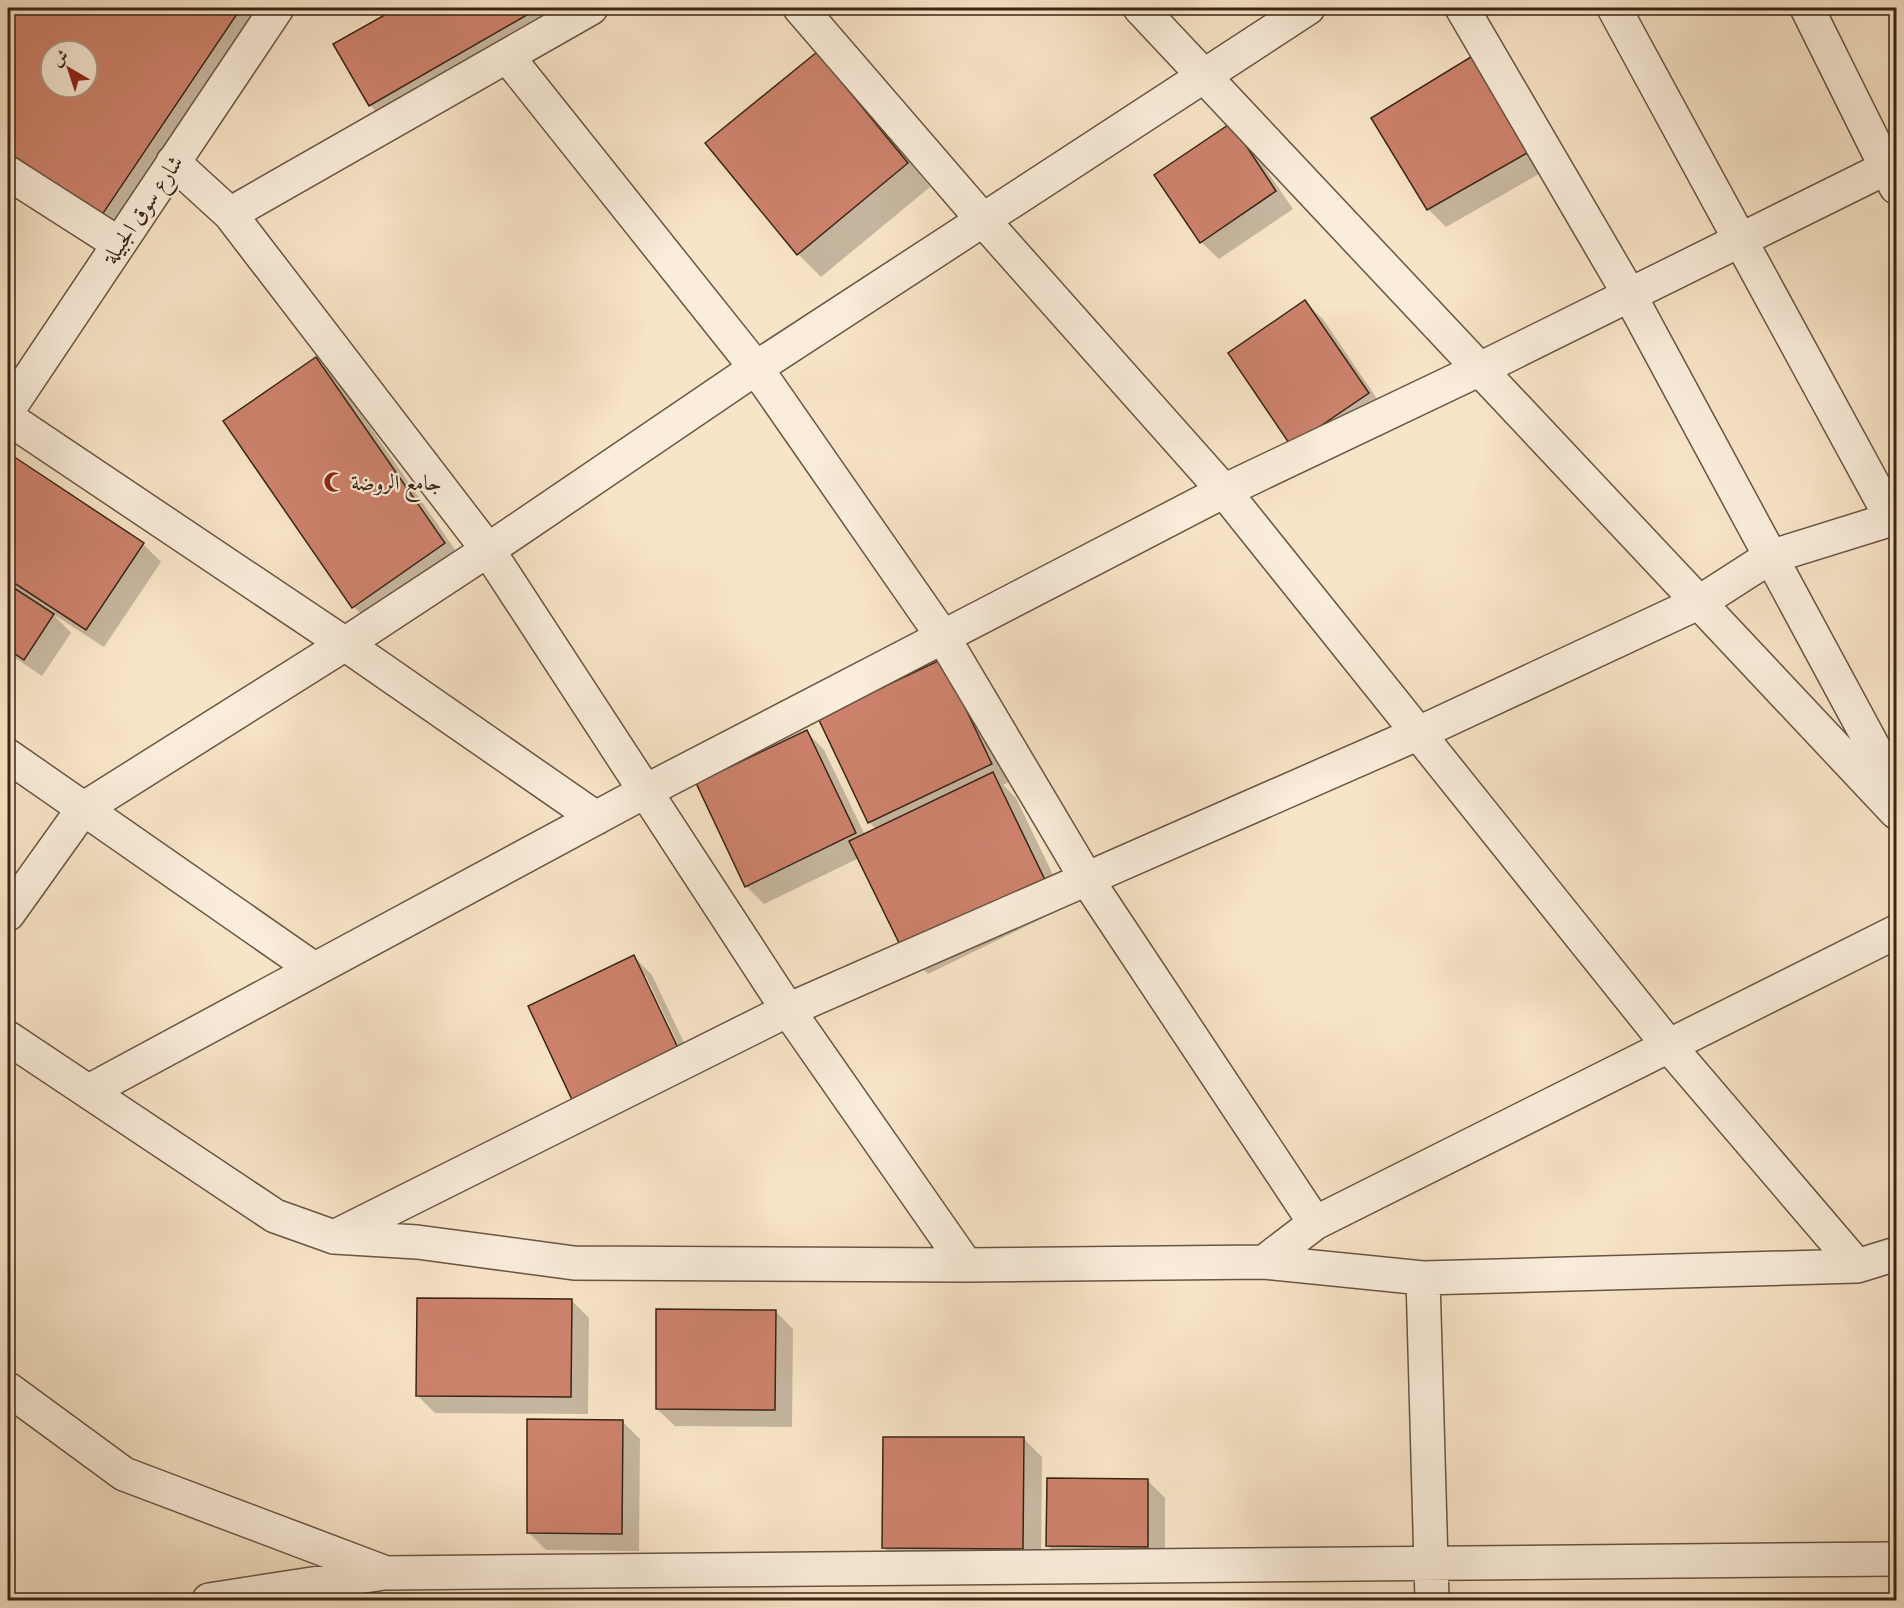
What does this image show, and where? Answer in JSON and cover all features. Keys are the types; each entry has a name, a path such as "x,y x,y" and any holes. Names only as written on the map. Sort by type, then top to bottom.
{"street":[{"name":"شارع سوق الجبيلة","path":"8,410 277,8"},
{"path":"230,214 591,8"},
{"path":"800,8 982,220 1224,491 1668,1047 1857,1266"},
{"path":"1140,8 1896,812"},
{"path":"8,914 83,809 345,644 756,368 1308,8"},
{"path":"1462,8 1629,294 1896,789"},
{"path":"334,1237 788,1010 1419,733 1700,602 1770,557 1894,518 1614,8"},
{"path":"89,1091 644,792 1224,491 1480,369 1740,240 1893,173 1807,8"},
{"path":"507,56 756,368 943,637 1086,878 1315,1223"},
{"path":"173,162 230,214 488,550 788,1010 966,1265"},
{"path":"8,173 119,244"},
{"path":"8,418 345,644 596,818"},
{"path":"8,756 314,969"},
{"path":"1264,1262 1315,1223 1896,932"},
{"path":"11,1047 89,1091 275,1216 334,1237 417,1242 574,1263 966,1265 1264,1262 1423,1278 1857,1266 1896,1254"},
{"path":"1423,1278 1432,1600"},
{"path":"8,1389 124,1474 386,1573"},
{"path":"209,1600 386,1573 1896,1559"}],"building":[{"path":"8,8 241,8 102,215 8,152"},
{"path":"397,8 539,8 369,106 333,44"},
{"path":"817,52 908,163 797,255 705,143"},
{"path":"1474,55 1529,152 1427,210 1371,118"},
{"path":"1231,123 1276,191 1200,243 1154,175"},
{"path":"1305,300 1369,393 1291,446 1228,353"},
{"name":"جامع الروضة","path":"316,357 445,543 352,608 223,421"},
{"path":"10,454 144,543 86,630 8,579 8,457"},
{"path":"8,584 54,614 24,660 8,649"},
{"path":"942,659 992,764 868,823 818,718"},
{"path":"807,730 856,833 745,887 696,783"},
{"path":"993,772 1046,882 903,951 849,841"},
{"path":"634,955 680,1052 574,1104 528,1006"},
{"path":"417,1298 572,1299 571,1397 416,1396"},
{"path":"656,1309 776,1310 775,1410 656,1409"},
{"path":"527,1419 623,1420 622,1534 527,1533"},
{"path":"883,1437 1024,1437 1023,1549 882,1548"},
{"path":"1047,1478 1148,1479 1148,1547 1046,1546"}],"place":[{"name":"جامع الروضة","path":"334,482"}]}
